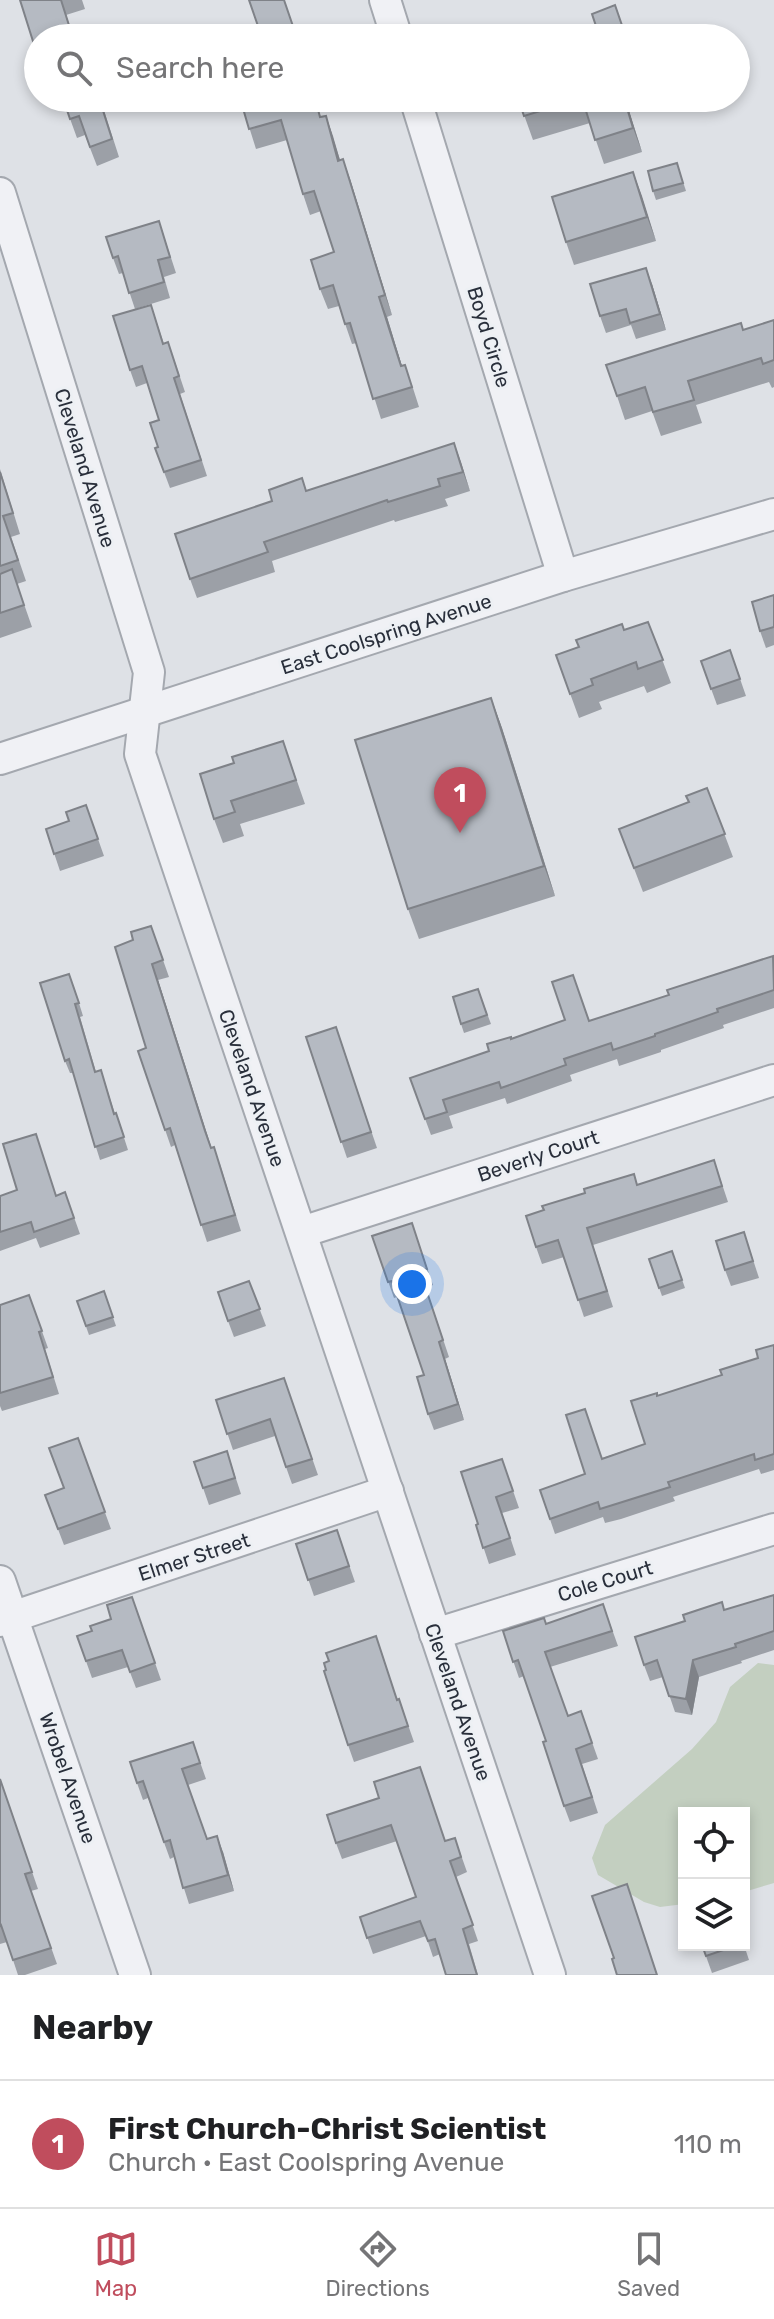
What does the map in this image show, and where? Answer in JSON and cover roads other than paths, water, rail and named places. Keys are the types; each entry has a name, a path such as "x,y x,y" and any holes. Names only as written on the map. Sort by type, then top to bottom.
{"street":[{"path":"385,0 393,24"},
{"name":"Boyd Circle","path":"419,112 563,576"},
{"name":"Cleveland Avenue","path":"0,193 149,672 140,754 550,1975"},
{"name":"East Coolspring Avenue","path":"0,759 563,576 774,514"},
{"name":"Beverly Court","path":"302,1232 774,1080"},
{"name":"Elmer Street","path":"6,1619 388,1491"},
{"name":"Cole Court","path":"435,1634 774,1529"},
{"name":"Wrobel Avenue","path":"0,1581 6,1619 135,1975"}],"place":[{"name":"First Church-Christ Scientist","path":"460,833"}]}
